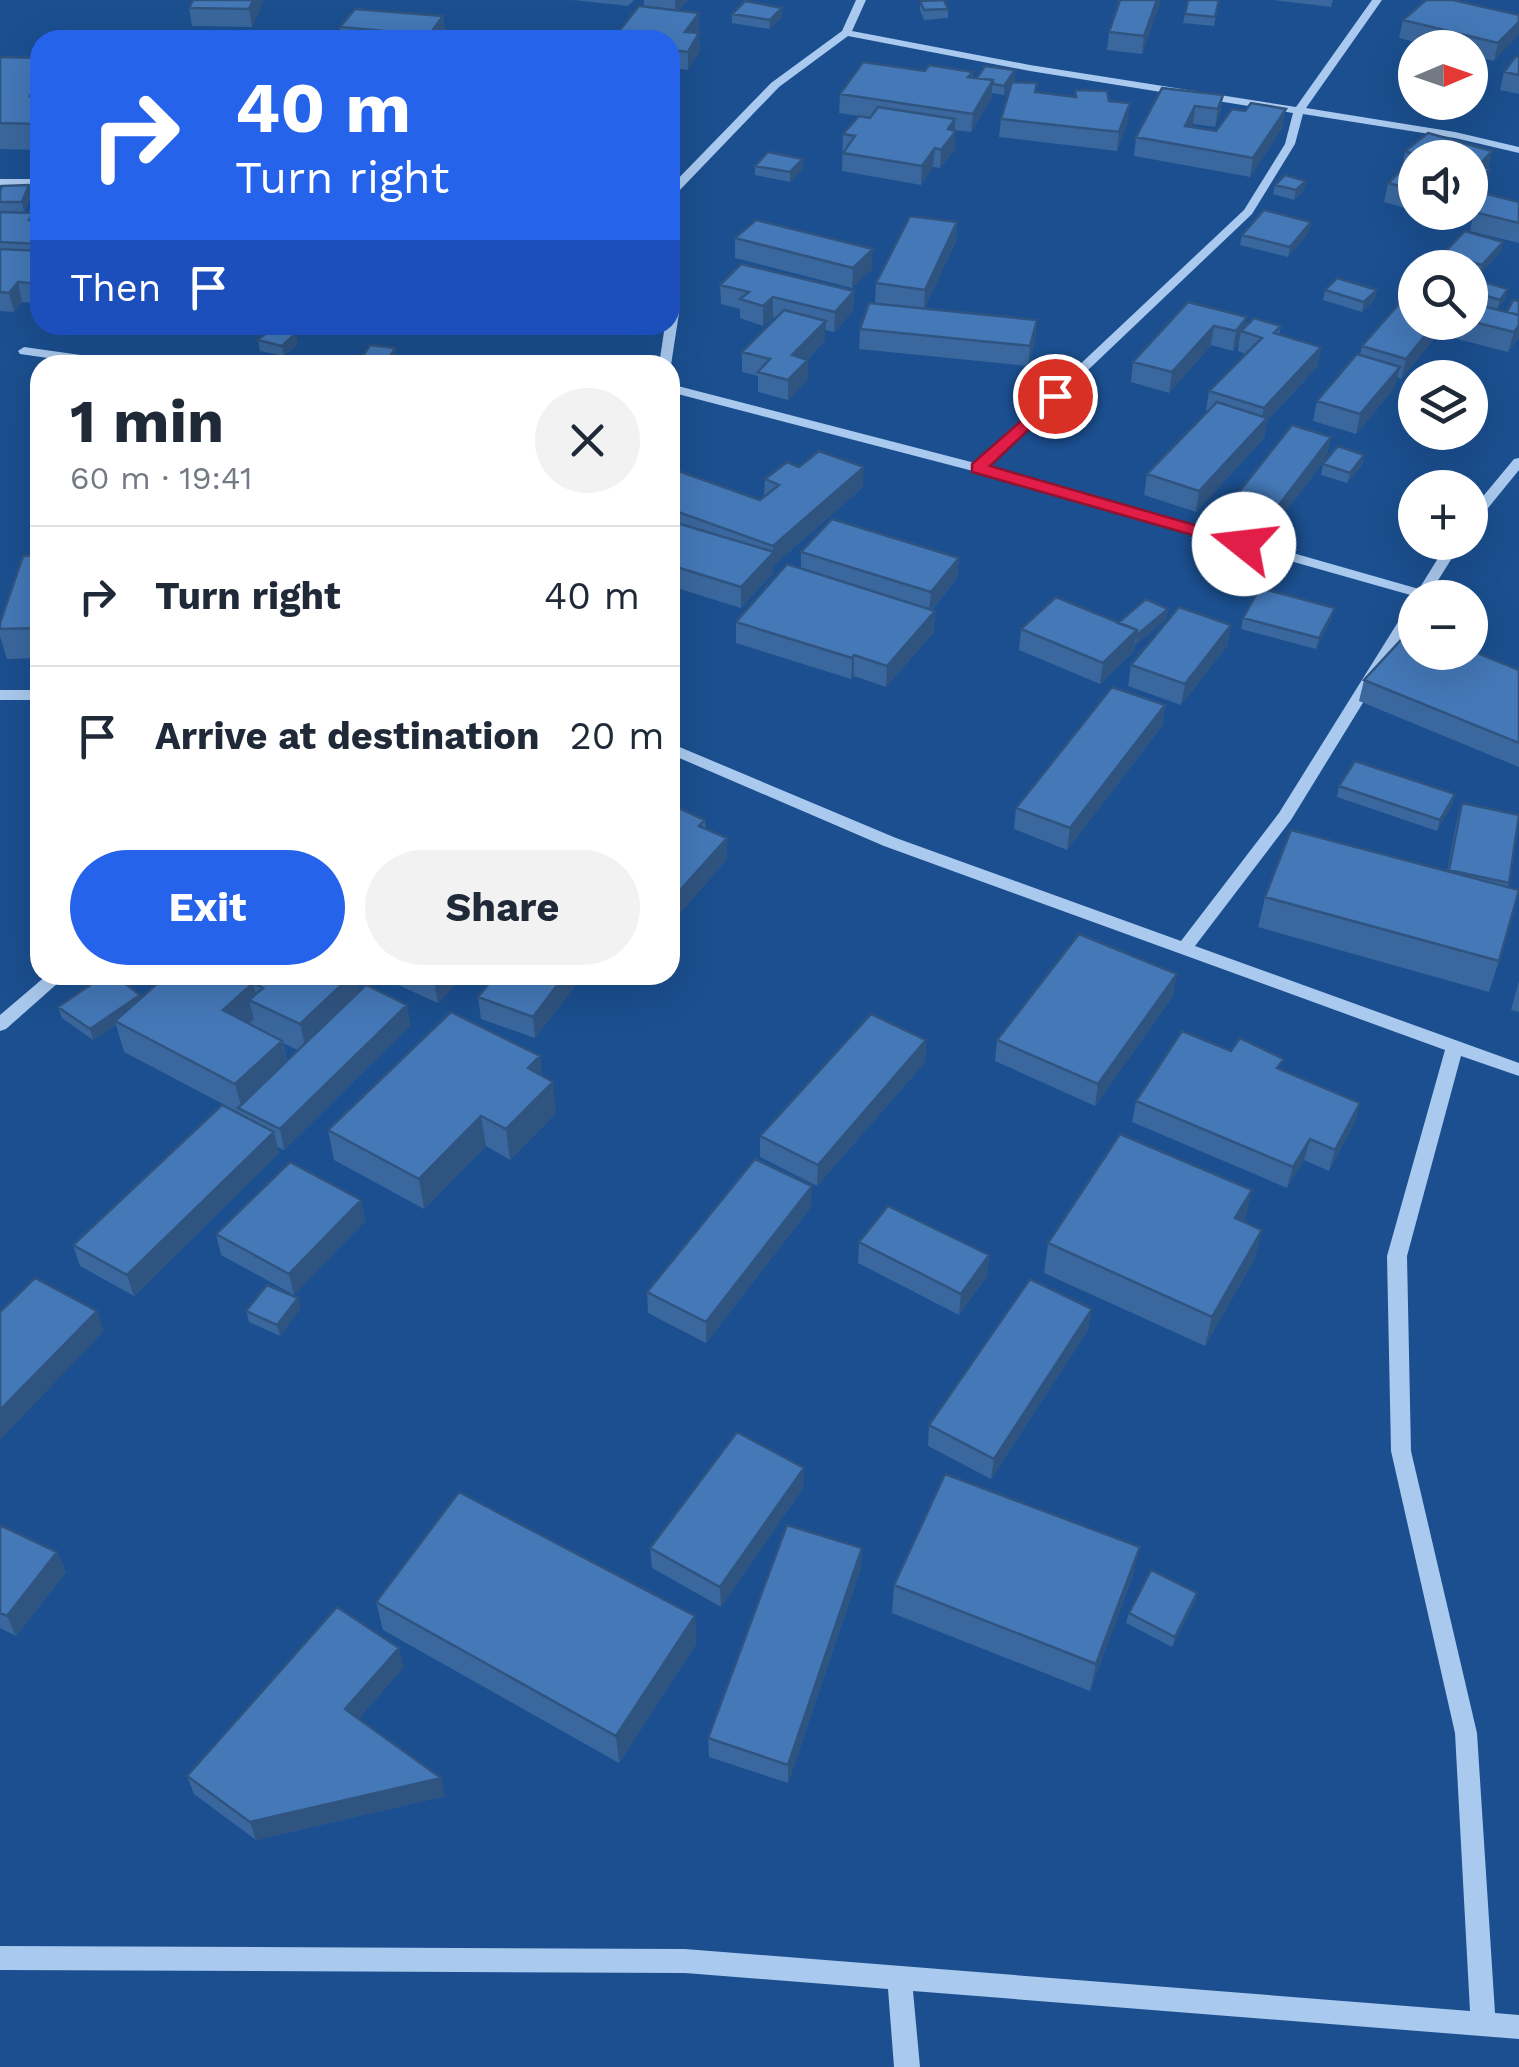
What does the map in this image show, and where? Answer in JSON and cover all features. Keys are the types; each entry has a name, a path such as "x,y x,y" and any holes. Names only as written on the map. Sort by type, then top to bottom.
{"street":[{"path":"680,183 775,85 846,33 861,0"},
{"path":"978,468 1248,212 1290,144 1299,110 1377,0"},
{"path":"846,33 1030,68 1455,135 1519,150"},
{"path":"0,182 30,182"},
{"path":"24,351 52,355"},
{"path":"680,391 978,468 1398,593"},
{"path":"1488,499 1519,462"},
{"path":"1186,947 1285,816 1398,633"},
{"path":"0,695 30,695"},
{"path":"680,752 890,842 1519,1070"},
{"path":"0,1025 46,985"},
{"path":"1455,1046 1398,1256 1402,1450 1466,1734 1483,2022"},
{"path":"0,1958 685,1961 1519,2027"},
{"path":"898,1976 907,2067"}],"building":[{"path":"193,0 253,0 249,9 189,8"},
{"path":"944,0 948,9 924,10 920,1"},
{"path":"1120,0 1157,0 1144,36 1109,32"},
{"path":"1188,0 1219,0 1215,17 1185,14"},
{"path":"1426,0 1453,0 1519,15 1519,22 1498,43 1488,41 1488,30 1444,30 1403,20"},
{"path":"745,1 782,8 770,20 732,14"},
{"path":"639,6 699,13 685,32 699,33 688,52 680,51 680,30 620,30"},
{"path":"355,9 443,16 433,30 340,27"},
{"path":"1516,56 1519,75 1504,72"},
{"path":"0,57 30,58 30,124 0,123"},
{"path":"863,62 925,71 929,65 973,72 968,77 993,80 973,114 840,94"},
{"path":"985,66 1015,70 1004,86 977,78"},
{"path":"1012,82 1037,83 1035,92 1076,97 1075,90 1107,91 1109,101 1130,103 1119,132 1001,119"},
{"path":"1162,88 1223,95 1218,109 1195,106 1185,126 1216,131 1232,109 1245,111 1251,103 1286,109 1253,158 1136,137"},
{"path":"878,107 955,119 948,129 956,131 941,150 935,148 922,166 843,153 855,136 843,134 859,116 870,118"},
{"path":"1428,133 1453,140 1419,140"},
{"path":"768,152 803,159 790,172 755,166"},
{"path":"1285,175 1306,181 1296,190 1275,185"},
{"path":"29,185 22,202 0,202 2,186"},
{"path":"1488,194 1519,202 1519,223 1488,215"},
{"path":"1264,210 1311,222 1290,247 1242,235"},
{"path":"0,212 30,213 30,244 0,242"},
{"path":"910,216 957,222 925,290 876,283"},
{"path":"756,220 873,249 853,268 735,238"},
{"path":"1465,231 1503,242 1488,258 1488,250 1447,250"},
{"path":"0,249 30,250 30,283 18,282 9,293 0,292"},
{"path":"741,264 854,291 835,312 773,297 763,306 740,299 749,292 720,285"},
{"path":"1337,278 1377,290 1364,302 1325,290"},
{"path":"1488,283 1508,289 1500,300 1488,296"},
{"path":"1513,300 1519,301 1519,315 1507,312"},
{"path":"1188,302 1247,317 1236,331 1214,326 1172,372 1133,362"},
{"path":"869,303 1037,320 1030,346 860,329"},
{"path":"1398,305 1398,340 1421,340 1406,359 1362,346"},
{"path":"1488,307 1519,315 1514,332 1488,326"},
{"path":"784,310 826,321 792,355 808,360 788,380 758,372 770,359 742,352"},
{"path":"1254,318 1281,326 1274,333 1321,347 1264,408 1209,391 1262,338 1241,331"},
{"path":"264,335 294,335 282,346 258,340"},
{"path":"370,345 395,348 391,355 364,355"},
{"path":"1357,354 1398,366 1360,414 1317,401"},
{"path":"1217,402 1267,418 1199,491 1147,474"},
{"path":"1292,425 1331,437 1272,514 1231,502"},
{"path":"1338,446 1364,455 1350,473 1323,464"},
{"path":"819,451 864,467 773,546 680,513 680,472 760,500 779,485 765,479 787,462 799,467"},
{"path":"832,519 959,558 931,592 801,552"},
{"path":"680,524 774,552 741,587 680,568"},
{"path":"23,556 30,556 30,628 0,629 0,623"},
{"path":"787,564 935,611 887,666 736,622"},
{"path":"1260,588 1335,608 1319,638 1243,618"},
{"path":"1056,597 1137,630 1103,663 1021,629"},
{"path":"1146,599 1168,609 1137,635 1137,630 1118,623"},
{"path":"1179,607 1231,625 1185,684 1131,665"},
{"path":"1398,643 1398,670 1488,670 1488,657 1519,670 1519,743 1364,680"},
{"path":"1112,687 1165,705 1070,828 1016,808"},
{"path":"1355,761 1455,794 1440,820 1339,786"},
{"path":"1462,803 1519,815 1509,883 1449,870"},
{"path":"680,809 705,820 699,826 727,838 680,890"},
{"path":"1291,830 1519,890 1499,961 1265,897"},
{"path":"1079,934 1177,974 1098,1084 997,1040"},
{"path":"90,985 127,985 140,995 90,1029 58,1007"},
{"path":"156,985 251,985 223,1010 282,1041 235,1084 115,1021"},
{"path":"257,985 341,985 300,1024 249,1000 263,988"},
{"path":"366,985 407,1005 280,1129 238,1108"},
{"path":"488,985 557,985 533,1017 478,997"},
{"path":"451,1012 540,1056 528,1068 553,1082 506,1129 481,1116 419,1179 328,1130"},
{"path":"871,1014 926,1040 818,1165 760,1136"},
{"path":"1182,1031 1231,1051 1240,1038 1284,1059 1277,1068 1360,1103 1335,1150 1310,1139 1293,1167 1136,1101"},
{"path":"222,1105 274,1132 127,1275 73,1245"},
{"path":"1120,1134 1252,1190 1235,1218 1262,1230 1212,1317 1048,1243"},
{"path":"755,1159 812,1186 706,1322 647,1292"},
{"path":"290,1162 361,1200 289,1274 216,1234"},
{"path":"888,1206 989,1255 961,1294 859,1242"},
{"path":"35,1278 97,1311 0,1410 0,1312"},
{"path":"1030,1279 1092,1309 994,1459 929,1425"},
{"path":"267,1285 298,1298 277,1325 246,1311"},
{"path":"737,1432 804,1468 720,1587 650,1548"},
{"path":"945,1474 1140,1547 1096,1664 894,1585"},
{"path":"459,1492 695,1616 616,1736 376,1602"},
{"path":"0,1525 57,1552 7,1616 0,1613"},
{"path":"787,1525 862,1548 788,1765 708,1738"},
{"path":"1151,1570 1197,1593 1175,1637 1129,1613"},
{"path":"337,1607 399,1648 345,1709 441,1778 250,1822 187,1776"}],"route":[{"path":"1055,396 978,468 1244,544"}]}
